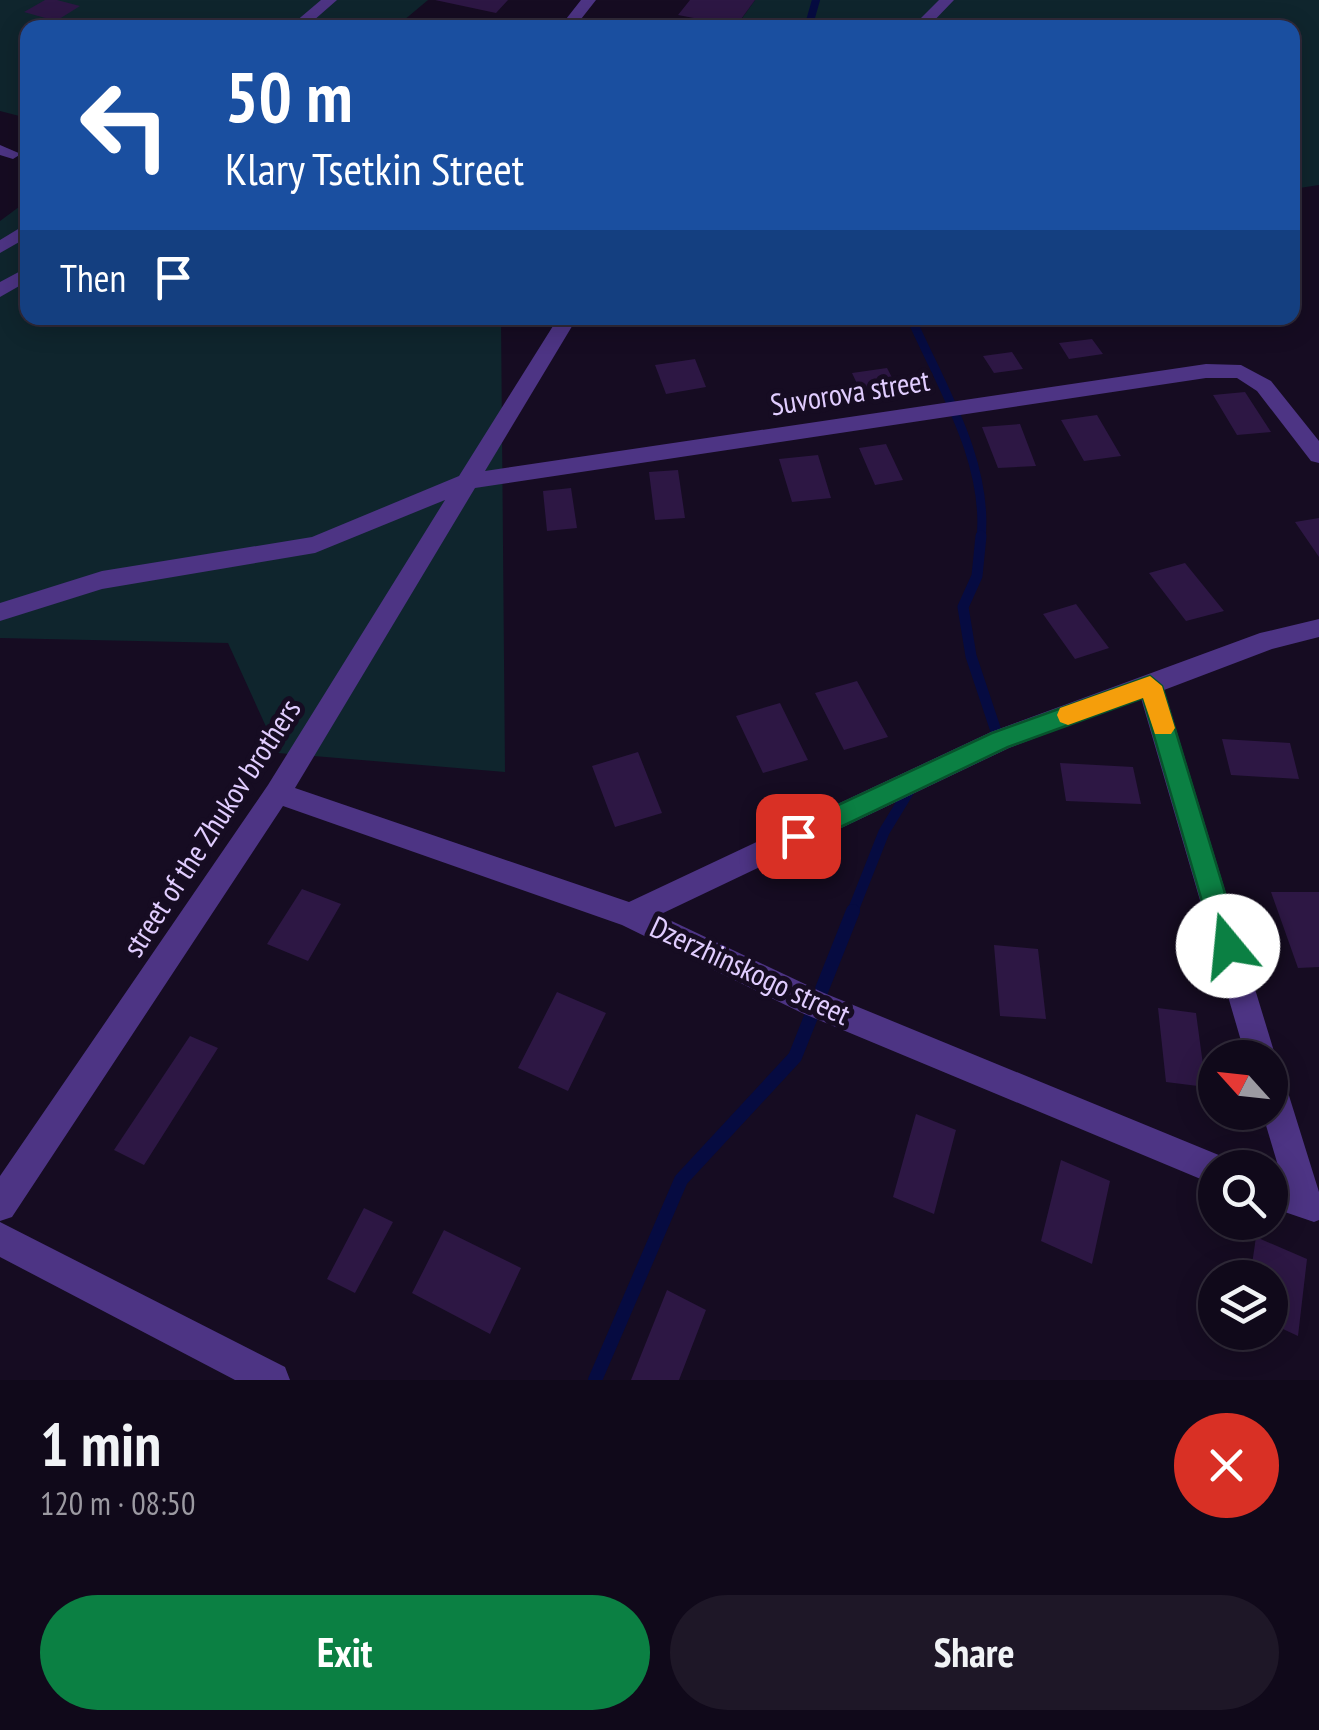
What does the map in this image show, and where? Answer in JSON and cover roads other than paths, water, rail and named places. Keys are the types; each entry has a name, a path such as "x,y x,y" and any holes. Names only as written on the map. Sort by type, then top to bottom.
{"street":[{"path":"305,20 330,0"},
{"path":"573,20 589,0"},
{"path":"926,20 947,0"},
{"name":"street of the Zhukov brothers","path":"0,1204 277,793 563,325"},
{"name":"Suvorova street","path":"0,612 102,580 314,545 468,481 1188,374 1241,372 1264,386 1319,456"},
{"path":"630,916 1000,740 1269,640 1319,628"},
{"path":"1150,686 1257,1040"},
{"name":"Dzerzhinskogo street","path":"277,793 630,916 813,1004 1198,1162"},
{"path":"1285,1130 1312,1206"},
{"path":"1288,1197 1312,1206"},
{"path":"0,1239 272,1380"}],"waterway":[{"path":"810,20 816,0"},
{"path":"914,325 970,453 982,510 981,539"},
{"path":"981,536 977,576 963,607 971,656 999,740"},
{"path":"852,913 884,832 912,786"},
{"path":"595,1380 681,1180 795,1057 853,911"}]}
